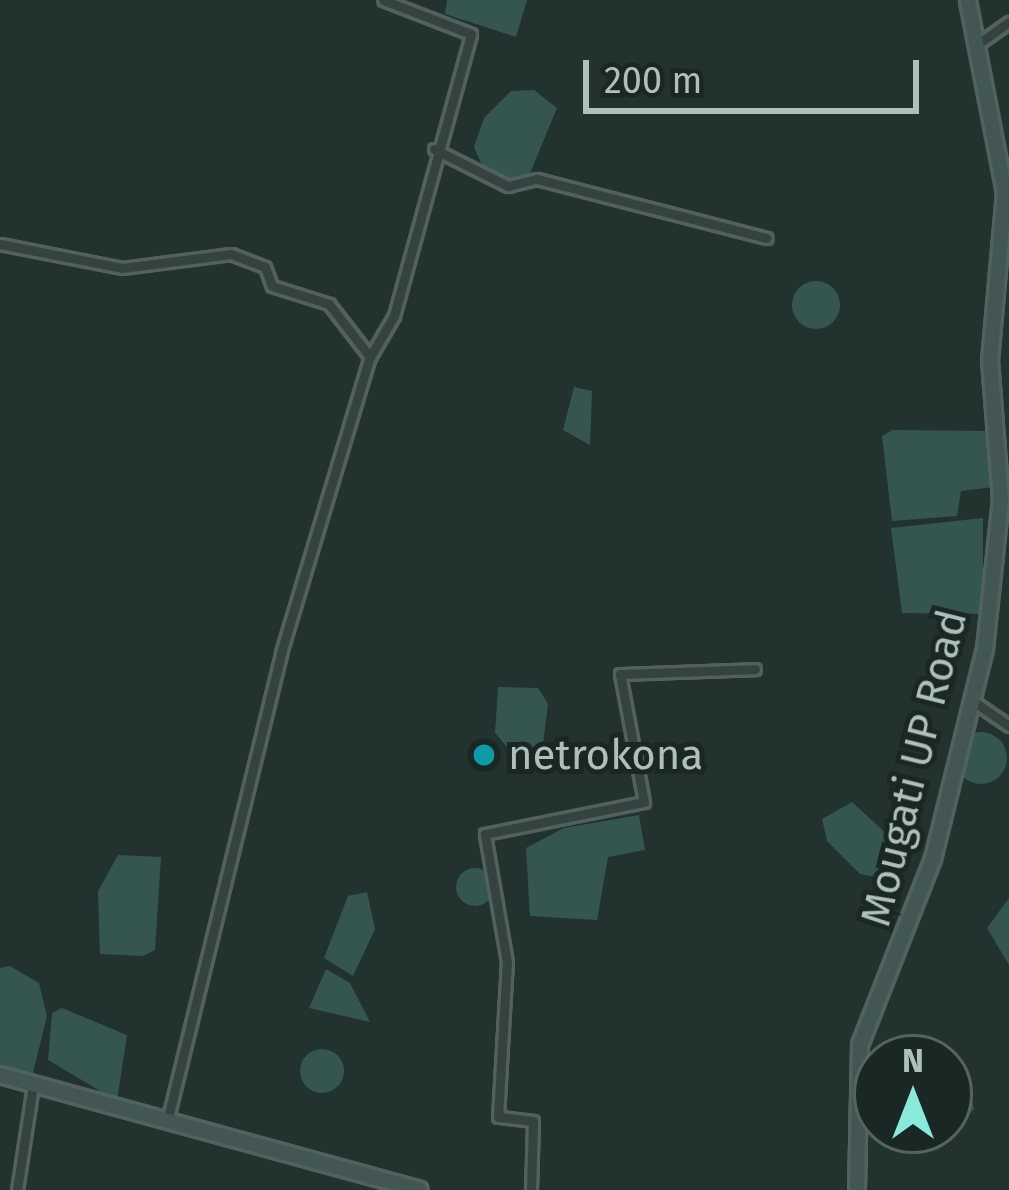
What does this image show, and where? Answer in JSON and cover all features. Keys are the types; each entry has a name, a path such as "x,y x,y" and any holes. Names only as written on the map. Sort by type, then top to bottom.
{"street":[{"path":"167,1122 281,653 370,357 394,316 434,149 471,34 383,0"},
{"name":"Mougati UP Road","path":"857,1190 860,1045 897,973 970,697 1001,500 990,361 1005,193 968,0"},
{"path":"975,46 1009,22"},
{"path":"434,149 508,186 538,179 767,238"},
{"path":"0,244 122,268 231,254 265,267 272,286 328,304 370,357"},
{"path":"531,1190 533,1121 498,1117 507,962 485,834 644,802 620,674 755,669"},
{"path":"970,697 1009,726"},
{"path":"0,1075 420,1190"},
{"path":"17,1190 33,1084"}],"shaded area":[{"path":"447,0 527,0 516,37 445,14"},
{"path":"534,90 557,108 526,183 486,174 474,147 484,118 511,91"},
{"path":"816,281 833,288 840,305 833,322 816,329 799,322 792,305 799,288"},
{"path":"574,387 592,391 590,445 563,430"},
{"path":"893,430 985,431 994,487 961,491 957,516 892,521 882,436"},
{"path":"983,518 983,614 902,613 891,528"},
{"path":"498,687 538,688 548,704 541,761 525,768 495,733"},
{"path":"981,732 999,740 1007,758 999,776 981,784 963,776 955,758 963,740"},
{"path":"852,802 900,846 897,881 860,874 827,841 822,819"},
{"path":"639,815 645,850 608,857 597,920 530,916 526,848 564,828"},
{"path":"118,855 161,857 155,950 143,956 100,954 98,891"},
{"path":"475,868 488,874 494,887 488,900 475,906 462,900 456,887 462,874"},
{"path":"367,892 375,929 353,976 324,958 348,896"},
{"path":"1009,898 1009,965 987,928"},
{"path":"10,966 39,983 47,1016 32,1077 0,1071 0,968"},
{"path":"326,969 350,983 370,1022 309,1008"},
{"path":"62,1008 127,1035 117,1101 48,1060 52,1013"},
{"path":"322,1049 338,1055 344,1071 338,1087 322,1093 306,1087 300,1071 306,1055"}],"place":[{"name":"netrokona","path":"484,755"}]}
